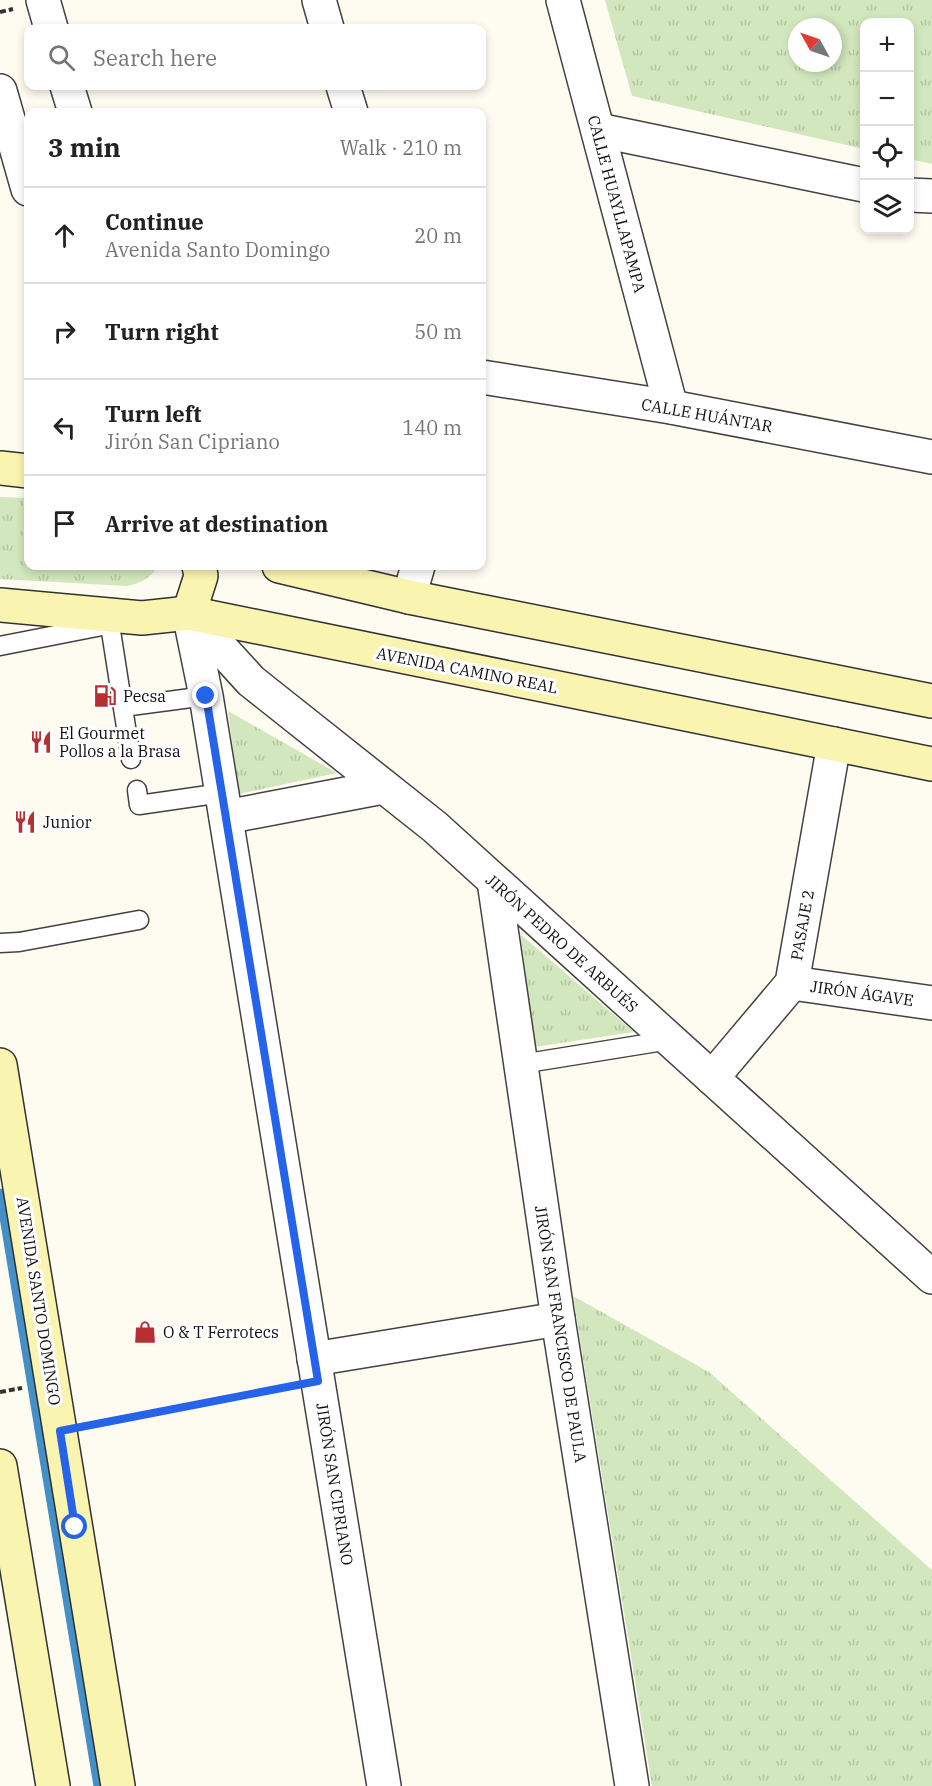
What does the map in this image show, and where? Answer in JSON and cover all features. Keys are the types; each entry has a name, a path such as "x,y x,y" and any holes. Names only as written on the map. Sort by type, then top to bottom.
{"main road":[{"path":"0,468 24,471"},
{"path":"189,614 201,576 200,570"},
{"path":"296,570 409,597 932,701"},
{"name":"AVENIDA CAMINO REAL","path":"0,605 142,618 189,614 932,764"},
{"name":"AVENIDA SANTO DOMINGO","path":"0,1065 118,1786"},
{"path":"0,1466 11,1601 53,1786"}],"street":[{"path":"43,0 50,24"},
{"path":"320,0 326,24"},
{"name":"CALLE HUAYLLAPAMPA","path":"564,0 672,408"},
{"path":"68,90 74,108"},
{"path":"344,90 350,108"},
{"path":"0,91 24,175"},
{"path":"598,130 860,184"},
{"path":"914,195 932,196"},
{"name":"CALLE HUÁNTAR","path":"486,378 672,408 932,457"},
{"path":"409,597 417,570"},
{"name":"JIRÓN SAN CIPRIANO","path":"189,614 206,696 384,1786"},
{"name":"JIRÓN PEDRO DE ARBUÉS","path":"189,614 251,681 435,827 932,1277"},
{"name":"PASAJE 2","path":"712,1078 792,984 834,744"},
{"path":"224,805 383,787"},
{"name":"JIRÓN SAN FRANCISCO DE PAULA","path":"494,882 558,1319 632,1786"},
{"name":"JIRÓN ÁGAVE","path":"792,984 932,1003"},
{"path":"316,1370 558,1319"}],"lane":[{"path":"0,646 142,618"},
{"path":"110,625 131,759"},
{"path":"123,707 206,696"},
{"path":"136,790 139,806 224,805"},
{"path":"0,943 19,942 139,920"},
{"path":"521,1064 670,1040"}],"path":[{"path":"60,1431 316,1370"}],"green space":[{"path":"605,0 932,0 932,164 914,160 914,18 860,18 860,148 632,96"},
{"path":"0,497 24,498 24,570 155,570 145,579 127,586 0,579"},
{"path":"228,711 337,773 239,794"},
{"path":"520,934 634,1032 534,1047"},
{"path":"573,1296 709,1372 932,1570 932,1786 652,1786"}],"waterway":[{"path":"0,1193 98,1786"}],"place":[{"name":"Pecsa","path":"105,696"},
{"name":"El Gourmet Pollos a la Brasa","path":"41,742"},
{"name":"Junior","path":"25,822"},
{"name":"O & T Ferrotecs","path":"145,1332"}],"route":[{"path":"75,1527 60,1431 318,1381 206,696"}]}
